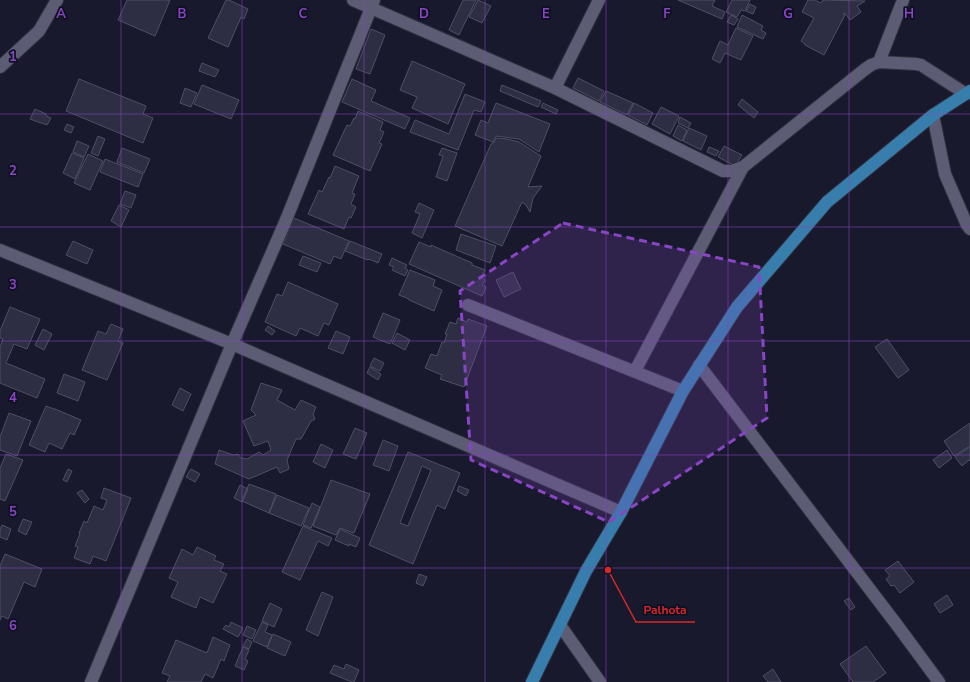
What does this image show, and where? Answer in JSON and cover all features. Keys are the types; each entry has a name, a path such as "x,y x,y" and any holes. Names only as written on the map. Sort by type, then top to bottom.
{"main road":[{"path":"532,682 586,571 621,512 683,391 737,307 827,202 933,115 968,92"}],"street":[{"path":"0,67 39,32 57,0"},
{"path":"353,0 373,4 555,88 723,171 732,171 743,167 864,70 879,62 922,65 968,92"},
{"path":"555,88 599,0"},
{"path":"879,62 903,0"},
{"path":"91,682 232,344 286,220 373,4"},
{"path":"933,115 945,174 970,229"},
{"path":"635,371 743,167"},
{"path":"0,250 232,344 621,512"},
{"path":"468,305 683,391"},
{"path":"699,365 939,682"},
{"path":"560,625 600,682"}],"highlighted area":[{"path":"563,223 759,267 767,418 609,522 471,460 460,291"}],"building":[{"path":"127,0 170,0 155,36 118,20"},
{"path":"226,0 248,9 244,19 241,17 228,47 208,38"},
{"path":"463,0 476,0 459,35 449,30"},
{"path":"478,0 491,6 482,23 469,17"},
{"path":"678,0 715,0 712,6 725,12 722,19"},
{"path":"732,0 750,0 745,11 741,10 737,17 726,12"},
{"path":"808,0 815,0 820,3 823,1 822,0 865,1 857,6 861,12 850,20 845,13 843,14 845,15 824,55 805,45 801,41 814,18 802,12"},
{"path":"750,4 756,7 753,14 746,11"},
{"path":"731,15 738,19 734,25 727,22"},
{"path":"742,15 763,26 761,30 766,33 763,39 737,27"},
{"path":"736,28 753,36 741,60 725,53 720,63 712,59 720,41 728,45"},
{"path":"371,29 385,35 370,74 356,69"},
{"path":"412,61 465,84 448,124 412,108 417,97 400,90"},
{"path":"202,63 219,70 215,77 199,71"},
{"path":"578,78 604,91 599,101 573,88"},
{"path":"79,79 146,106 143,114 153,118 143,143 66,111"},
{"path":"352,79 376,90 371,101 410,118 405,129 342,102"},
{"path":"202,85 239,100 231,119 194,104"},
{"path":"502,85 541,101 538,107 500,91"},
{"path":"185,88 197,93 191,107 180,103"},
{"path":"606,91 633,103 627,115 600,102"},
{"path":"465,94 485,102 481,112 474,110 458,150 410,132 415,120 449,134"},
{"path":"742,99 758,112 754,118 738,105"},
{"path":"496,103 550,124 539,152 519,139 496,136 493,142 475,135 481,120 488,123"},
{"path":"543,103 558,110 556,114 541,107"},
{"path":"634,103 653,113 647,125 628,115"},
{"path":"661,107 679,116 670,134 652,124"},
{"path":"35,109 51,118 47,125 30,119"},
{"path":"358,111 383,122 380,130 384,132 379,143 382,144 370,171 333,155 347,125 350,126"},
{"path":"680,117 691,123 688,128 678,123"},
{"path":"67,124 74,127 71,133 64,130"},
{"path":"678,125 687,130 682,141 673,136"},
{"path":"689,128 707,136 701,150 683,141"},
{"path":"98,136 105,139 98,156 91,153"},
{"path":"496,138 519,142 541,156 528,187 542,186 533,198 530,212 526,205 522,202 502,246 455,226 491,144"},
{"path":"77,141 89,146 84,157 73,152"},
{"path":"724,146 742,155 735,166 718,157"},
{"path":"709,147 719,151 716,156 707,152"},
{"path":"122,148 150,159 144,173 117,162"},
{"path":"442,148 457,153 447,181 436,177 443,156 439,155"},
{"path":"72,153 84,158 75,179 63,173"},
{"path":"88,154 103,161 90,190 74,183"},
{"path":"105,159 143,174 138,187 100,172"},
{"path":"335,166 359,176 352,193 355,194 351,204 356,207 351,218 349,217 344,229 308,214 319,190 322,192"},
{"path":"125,191 136,195 131,208 120,204"},
{"path":"419,203 434,210 422,238 412,233 420,214 415,212"},
{"path":"119,205 129,210 121,227 111,221"},
{"path":"294,218 349,241 341,259 334,256 330,264 283,244"},
{"path":"461,234 496,246 490,263 456,250"},
{"path":"73,241 93,250 87,264 66,255"},
{"path":"350,241 382,254 378,263 345,251"},
{"path":"419,242 431,247 431,245 485,270 481,278 485,280 482,285 486,287 482,296 409,264"},
{"path":"303,256 321,263 317,272 299,265"},
{"path":"392,258 407,265 405,268 408,270 405,276 392,270 394,267 389,265"},
{"path":"410,270 435,280 433,286 442,290 434,311 399,295"},
{"path":"513,272 521,289 504,297 496,280"},
{"path":"288,282 338,304 329,325 324,323 318,336 300,328 296,336 265,322 277,294 282,296"},
{"path":"10,307 40,319 27,349 14,344 6,363 45,379 37,398 0,383 0,347 3,339 0,338 0,331"},
{"path":"383,313 400,320 390,344 373,337"},
{"path":"458,318 467,322 468,319 487,326 464,387 440,379 442,375 425,368 431,354 437,356 442,342 444,343 447,334 445,334 450,322 456,324"},
{"path":"111,324 123,329 118,341 123,343 107,380 82,370 98,331 106,334"},
{"path":"268,326 275,331 272,335 265,330"},
{"path":"43,329 52,334 44,350 35,345"},
{"path":"336,331 350,337 343,354 328,348"},
{"path":"397,333 410,340 405,350 392,343"},
{"path":"887,339 909,370 898,378 875,347"},
{"path":"374,358 384,363 380,371 370,366"},
{"path":"370,367 381,374 378,380 367,373"},
{"path":"64,374 85,382 78,401 57,393"},
{"path":"261,383 282,390 277,400 295,410 301,400 316,407 313,414 315,419 311,421 301,439 296,439 287,460 289,469 280,473 277,467 249,479 215,464 219,450 233,455 238,454 241,458 247,459 259,452 263,455 271,450 268,441 254,446 243,421 256,415 251,410"},
{"path":"180,388 191,394 183,411 172,405"},
{"path":"46,406 81,420 74,435 70,433 62,449 49,443 45,452 29,445"},
{"path":"9,413 31,421 17,456 0,450 0,437"},
{"path":"970,423 970,446 954,456 944,441"},
{"path":"355,428 367,433 356,459 343,454"},
{"path":"383,440 398,446 389,471 373,465"},
{"path":"321,444 333,450 325,468 313,462"},
{"path":"970,447 970,461 969,460 962,466 955,457"},
{"path":"947,450 952,458 939,468 933,460"},
{"path":"408,452 460,473 445,509 437,505 413,564 369,545","holes":["422,466 431,470 408,526 400,523"]},
{"path":"6,454 23,460 5,501 0,499 0,468"},
{"path":"68,469 72,471 67,482 63,480"},
{"path":"191,469 200,474 195,482 186,477"},
{"path":"331,480 370,494 354,533 340,528 336,535 313,526"},
{"path":"249,484 276,494 269,513 242,501"},
{"path":"240,485 248,489 242,502 234,498"},
{"path":"459,486 469,490 466,496 457,491"},
{"path":"104,488 131,498 106,561 93,556 90,564 74,558 78,547 75,546 84,521 87,523 94,506 103,510 107,500 101,498"},
{"path":"82,490 89,499 85,503 77,493"},
{"path":"277,495 309,508 301,526 269,513"},
{"path":"312,503 320,507 311,528 303,525"},
{"path":"23,519 32,522 26,535 18,531"},
{"path":"2,525 11,529 7,540 0,537"},
{"path":"303,526 332,538 328,546 318,541 300,580 282,572"},
{"path":"340,529 360,538 356,547 349,544 349,546 335,540"},
{"path":"197,547 216,556 214,560 224,564 220,571 227,574 213,603 200,597 196,608 171,597 178,582 169,578 182,549 193,555"},
{"path":"5,554 42,569 35,587 24,582 8,619 2,616 0,620 0,566"},
{"path":"898,561 914,582 900,593 894,585 891,586 886,579 890,576 885,570"},
{"path":"419,574 427,577 423,586 416,583"},
{"path":"322,592 333,597 318,636 306,630"},
{"path":"947,595 953,605 940,613 934,604"},
{"path":"849,598 855,607 851,610 844,601"},
{"path":"270,603 282,609 274,627 262,621"},
{"path":"231,622 243,628 238,637 223,629 226,625 229,627"},
{"path":"262,622 268,625 265,632 272,635 267,647 253,641"},
{"path":"247,626 256,630 252,639 243,635"},
{"path":"273,634 291,642 285,656 267,648"},
{"path":"213,637 230,645 224,661 221,659 213,678 205,674 201,682 167,682 170,676 162,673 176,640 207,653"},
{"path":"247,639 252,642 249,649 243,646"},
{"path":"866,646 886,673 873,682 853,682 840,664"},
{"path":"243,647 249,650 245,659 248,661 244,670 235,666"},
{"path":"346,664 359,670 354,682 330,673 334,665 344,669"},
{"path":"773,669 781,682 768,682 763,676"}],"place":[{"name":"Palhota","path":"608,570"}]}
